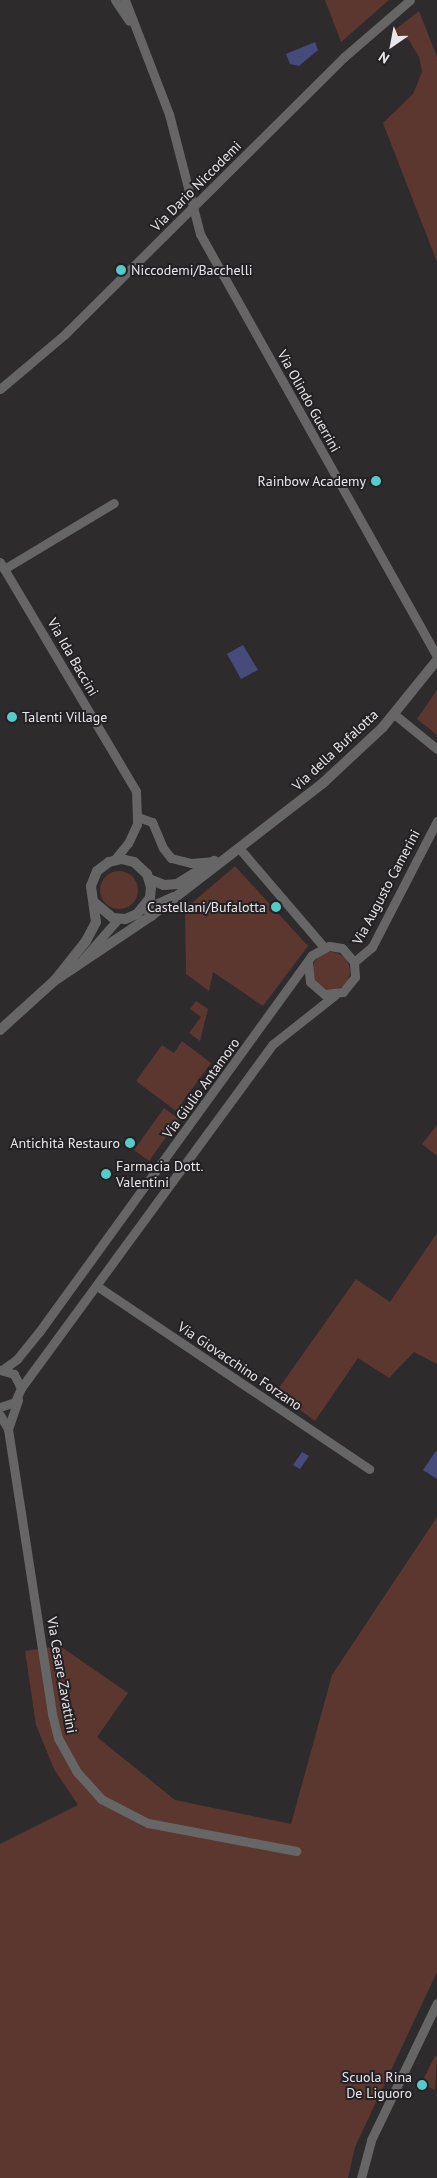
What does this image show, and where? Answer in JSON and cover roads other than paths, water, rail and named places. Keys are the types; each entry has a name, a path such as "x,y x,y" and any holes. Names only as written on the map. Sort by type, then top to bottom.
{"street":[{"path":"115,0 137,34"},
{"path":"125,0 137,34"},
{"name":"Via Dario Niccodemi","path":"0,389 59,339 353,48 410,0"},
{"name":"Via Olindo Guerrini","path":"137,34 169,114 197,225 208,248 437,658"},
{"path":"2,565 114,503"},
{"name":"Via Ida Baccini","path":"2,565 136,791 138,817"},
{"name":"Via della Bufalotta","path":"54,981 73,970 185,891 322,783 394,714 437,658"},
{"path":"394,714 437,749"},
{"path":"114,860 128,843 138,817 152,822 163,848 174,859 191,863 215,860"},
{"name":"Via Augusto Camerini","path":"354,962 372,947 437,820"},
{"path":"0,1407 10,1405 276,1040 352,983 354,962 342,948 324,947 239,848"},
{"name":"Via della Bufalotta","path":"149,879 164,885 177,884 215,860 239,848"},
{"path":"114,860 134,862 149,879 151,892 144,909"},
{"name":"Via della Bufalotta","path":"0,1030 54,981 92,931 98,915 92,886 94,876 102,866 114,860"},
{"name":"Via della Bufalotta","path":"73,970 118,919 133,916 144,909 185,891"},
{"path":"95,903 103,913 118,919"},
{"name":"Via Giulio Antamoro","path":"1,1370 17,1359 39,1332 308,962 324,947"},
{"path":"308,962 307,972 312,986 324,994 335,995"},
{"name":"Via Giovacchino Forzano","path":"97,1286 369,1469"},
{"path":"1,1370 14,1374 19,1393"},
{"name":"Via Cesare Zavattini","path":"8,1429 19,1393"},
{"name":"Via Cesare Zavattini","path":"0,1415 8,1429 52,1714 58,1738 76,1772 101,1799 148,1823 296,1851"},
{"path":"361,2178 371,2140 437,2003"}],"water":[{"path":"315,42 318,50 299,66 290,64 286,54"},
{"path":"243,645 258,670 241,679 227,654"},
{"path":"302,1452 309,1456 300,1469 293,1465"},
{"path":"437,1452 437,1479 423,1470"}],"place":[{"name":"Niccodemi/Bacchelli","path":"121,270"},
{"name":"Rainbow Academy","path":"376,481"},
{"name":"Talenti Village","path":"12,717"},
{"name":"Castellani/Bufalotta","path":"276,907"},
{"name":"Antichità Restauro","path":"130,1143"},
{"name":"Farmacia Dott. Valentini","path":"106,1174"},
{"name":"Scuola Rina De Liguoro","path":"422,2085"}]}
